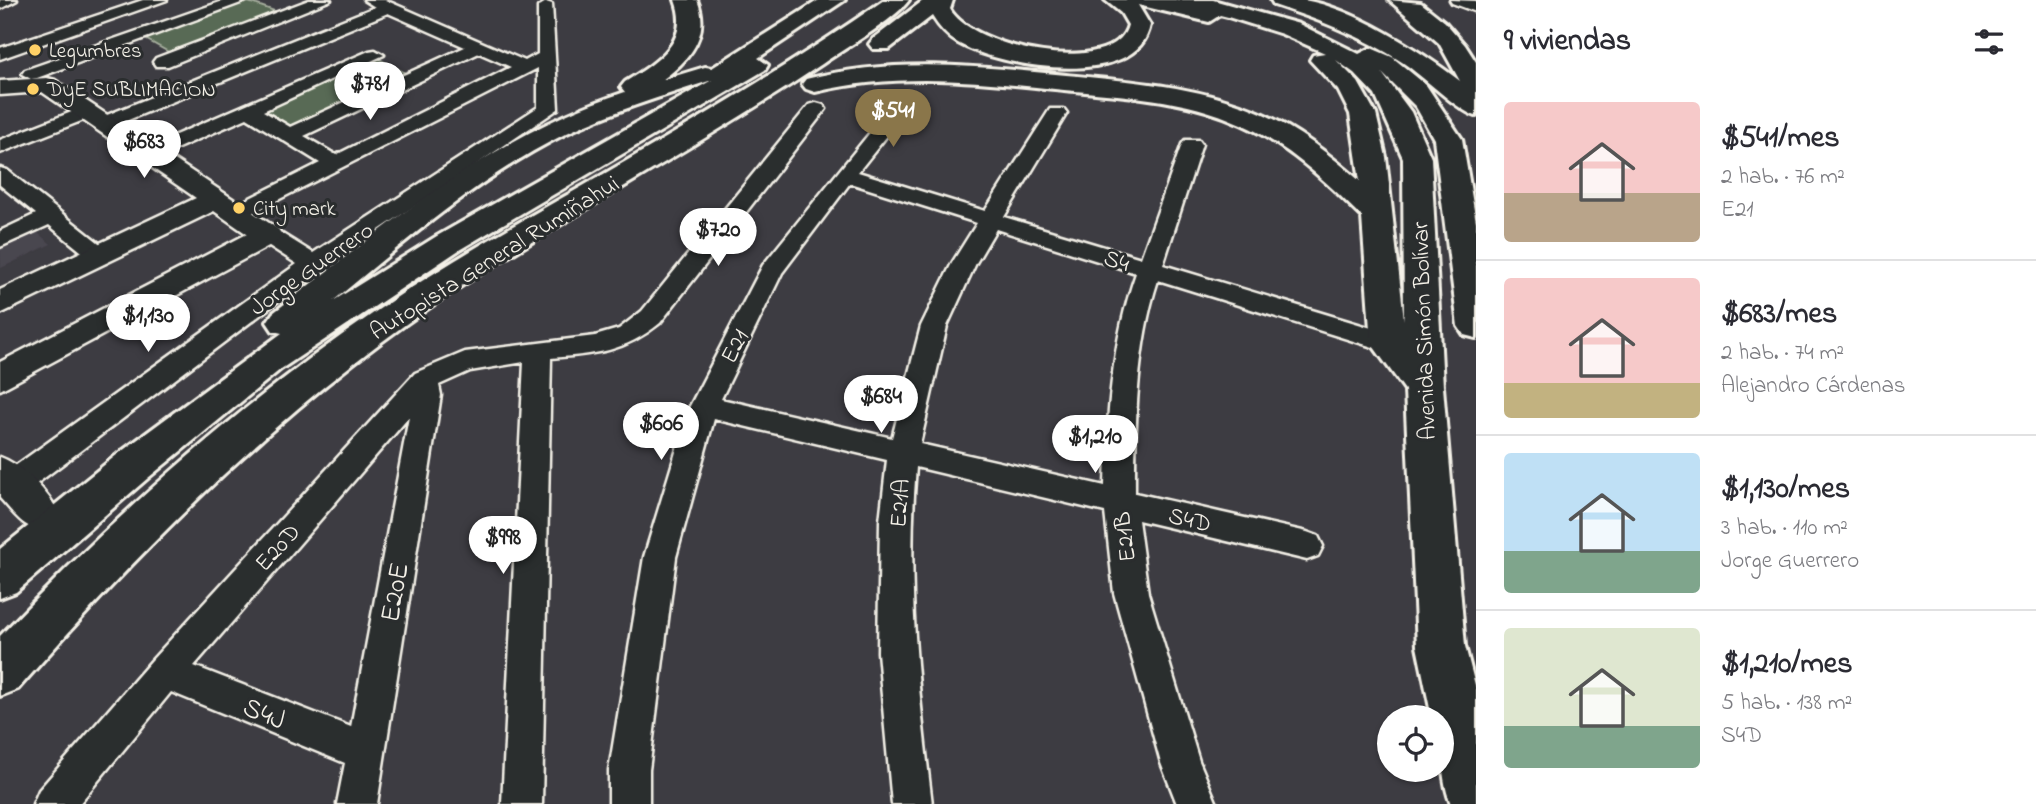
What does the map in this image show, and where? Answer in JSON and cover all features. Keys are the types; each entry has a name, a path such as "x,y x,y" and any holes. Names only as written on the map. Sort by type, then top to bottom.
{"highway":[{"path":"0,570 11,548 40,515 166,412 454,191 553,130 642,83 682,49 693,29 691,9 686,0"},
{"path":"659,137 727,67 834,0"},
{"name":"Autopista General Rumiñahui","path":"0,672 145,523 257,422 347,351 859,0"},
{"name":"Autopista General Rumiñahui","path":"0,578 133,466 268,360 448,243 826,52 898,0"},
{"path":"659,137 706,138 816,96 940,0"},
{"path":"940,0 939,9 947,25 970,40 1003,52 1043,59 1082,59 1114,53 1134,41 1139,25 1130,9 1116,0"},
{"path":"1144,0 1223,19 1276,36 1307,50 1325,62 1349,87 1363,114 1372,157 1389,343 1424,387"},
{"name":"Avenida Simón Bolívar","path":"1186,0 1294,31 1343,54 1380,84 1405,124 1417,158 1424,387 1441,646 1476,797"},
{"name":"Avenida Simón Bolívar","path":"1231,0 1298,20 1359,47 1386,63 1437,113 1448,139 1454,165 1476,326"},
{"path":"1282,0 1326,13 1381,38 1440,76 1476,108"},
{"path":"1400,0 1443,34 1464,61 1476,90"},
{"path":"593,111 727,67"},
{"path":"816,96 842,76 879,72 955,73 1104,86 1210,104 1248,117 1315,156 1376,214"}],"street":[{"path":"0,5 9,0"},
{"path":"159,0 3,49 39,80 313,264"},
{"path":"0,88 39,80 128,40 241,0"},
{"path":"162,62 323,0"},
{"path":"1458,0 1476,7"},
{"path":"272,4 290,13"},
{"path":"0,147 200,85 327,32 380,4 523,66"},
{"path":"0,303 100,256 334,163 523,66 546,57 546,7"},
{"path":"327,32 416,76"},
{"path":"128,40 200,85"},
{"path":"288,136 478,47"},
{"path":"148,154 374,55"},
{"name":"Jorge Guerrero","path":"6,478 313,264 548,109 546,57"},
{"name":"E20D","path":"53,804 165,672 425,380 444,369 465,362 538,350 596,345 628,335 651,317 816,96"},
{"name":"E21","path":"629,804 629,770 660,557 704,406 771,271 909,97"},
{"path":"250,111 334,163"},
{"name":"E21A","path":"912,804 896,652 896,521 903,452 934,326 964,263 1057,113"},
{"name":"E21B","path":"1192,144 1138,302 1121,420 1120,503 1131,593 1180,763 1197,804"},
{"name":"S4","path":"845,175 1389,343"},
{"path":"4,183 51,216 100,256"},
{"path":"0,240 51,216"},
{"path":"0,377 268,235"},
{"path":"522,804 538,350"},
{"name":"E20E","path":"357,804 427,395 425,380"},
{"name":"S4D","path":"704,406 1307,546"},
{"path":"6,478 40,515"},
{"name":"S4J","path":"165,672 365,752"}],"shaded area":[{"path":"33,229 51,244 1,268 0,244"}],"green space":[{"path":"243,0 283,14 174,55 140,36"},
{"path":"377,58 411,76 293,134 256,110"}],"place":[{"name":"Legumbres","path":"35,50"},
{"name":"DyE SUBLIMACION","path":"33,89"},
{"name":"City mark","path":"239,208"}]}
